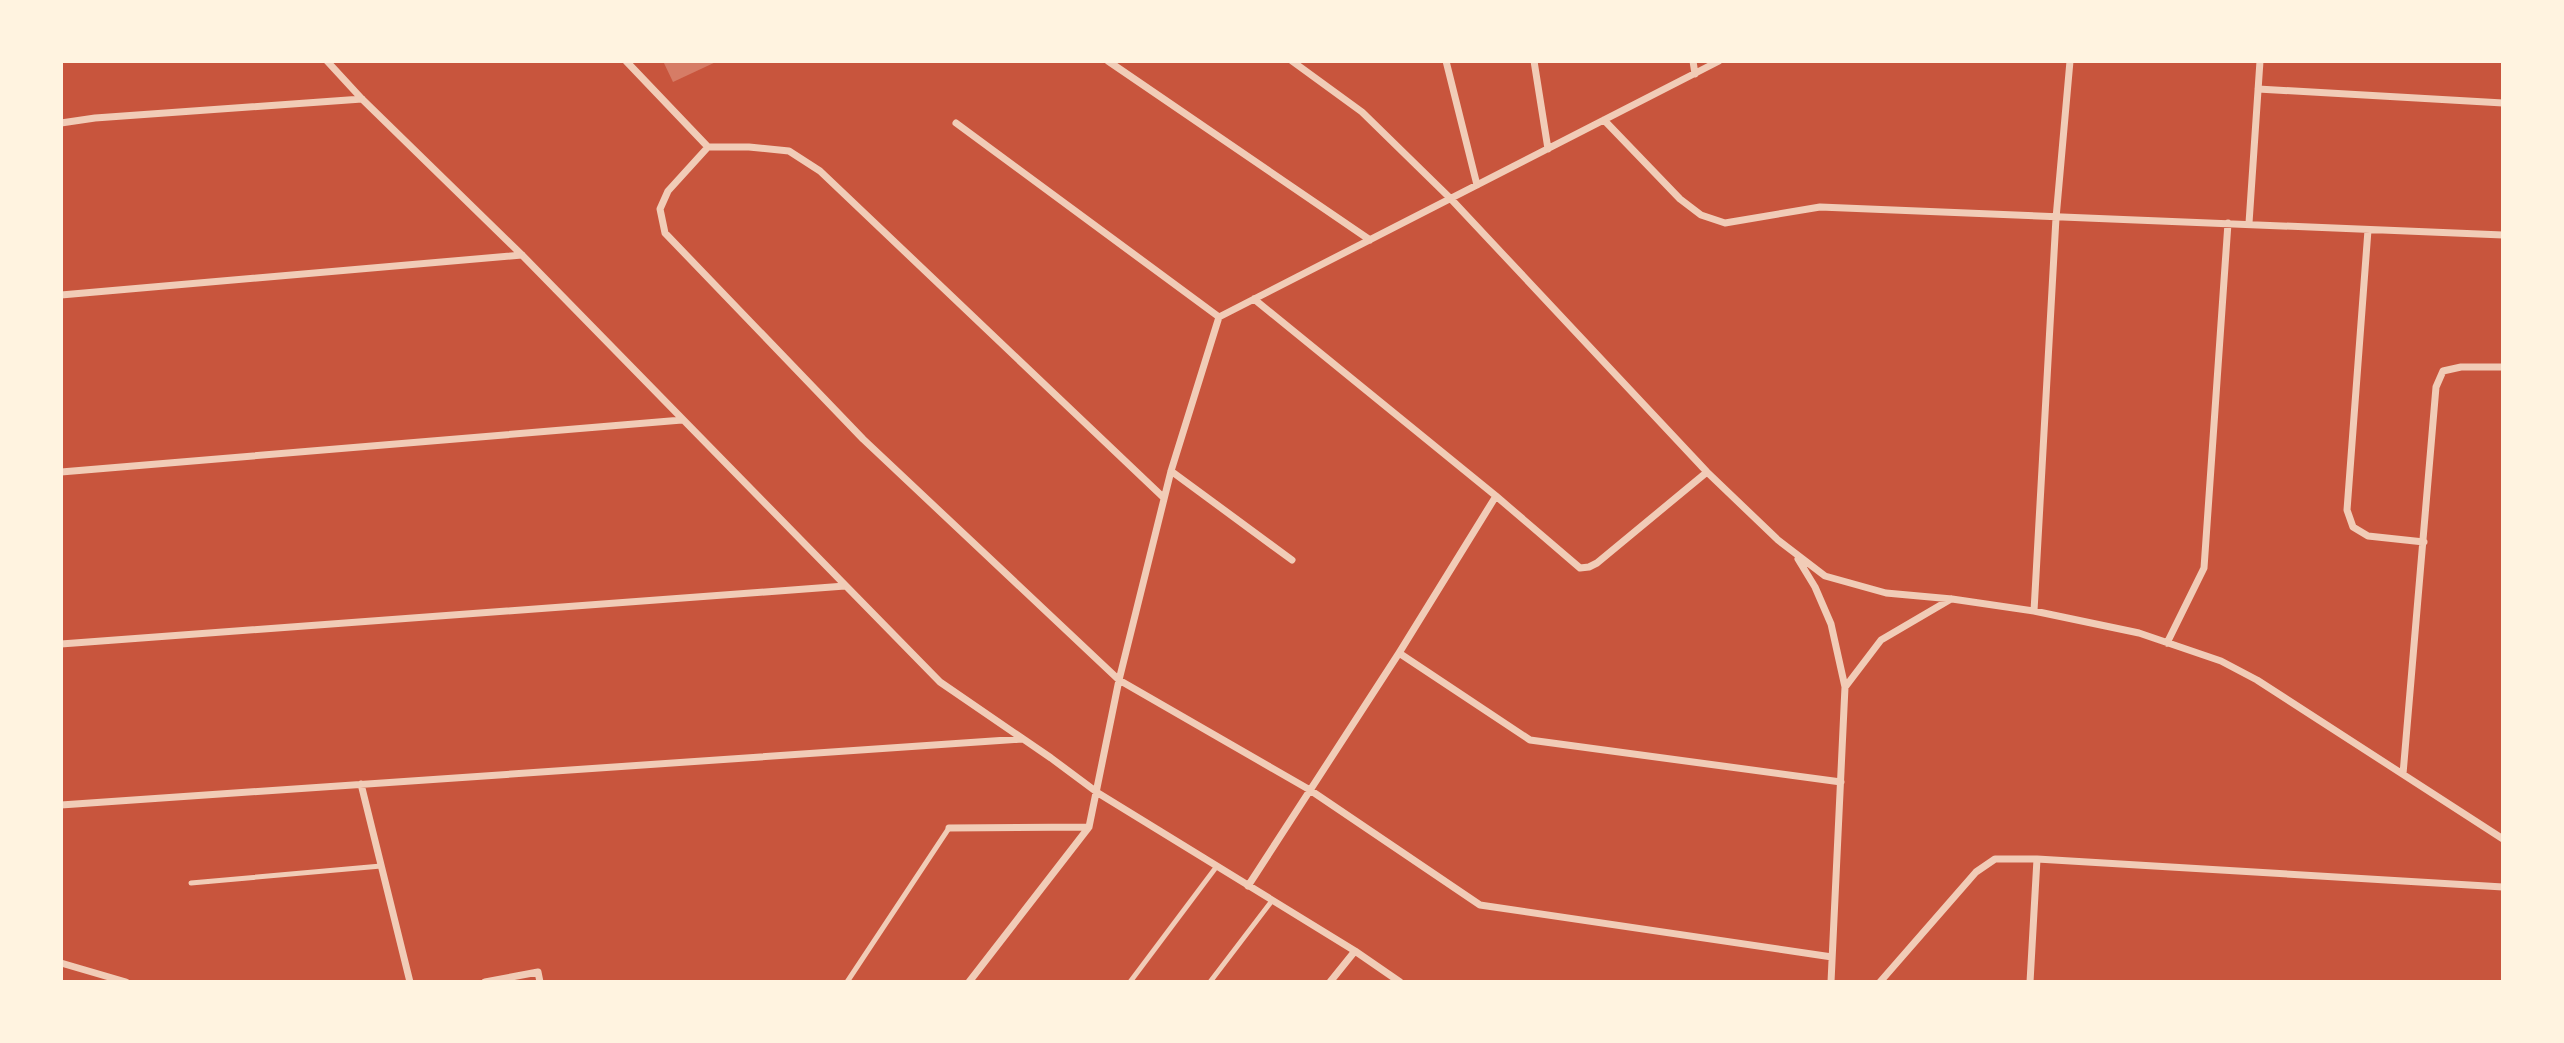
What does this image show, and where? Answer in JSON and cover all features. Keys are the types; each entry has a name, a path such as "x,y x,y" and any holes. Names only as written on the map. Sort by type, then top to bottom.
{"street":[{"path":"327,61 362,99 522,255 940,682 1098,793 1400,982"},
{"path":"626,61 708,147 789,151 820,172 1164,498"},
{"path":"1108,61 1370,240"},
{"path":"1292,61 1362,112 1451,199 1707,472 1796,555 1825,576 1886,593 1952,598 2034,611 2139,633 2221,661 2503,839"},
{"path":"1446,61 1477,185"},
{"path":"1534,61 1548,149"},
{"path":"1693,61 1695,74"},
{"path":"969,982 1089,827 1119,680 1164,498 1219,317 1719,61"},
{"path":"2034,611 2056,218 2070,61"},
{"path":"2249,223 2260,61"},
{"path":"2258,89 2503,103"},
{"path":"61,122 362,99"},
{"path":"1604,120 1680,200 1701,215 1725,223 1820,207 2503,235"},
{"path":"956,123 1219,317"},
{"path":"708,147 668,191 660,209 665,233 863,439 1119,680 1310,790 1480,905 1832,957"},
{"path":"2167,643 2204,568 2228,223"},
{"path":"2368,230 2347,510 2353,527 2368,536 2424,542"},
{"path":"61,295 522,255"},
{"path":"1254,299 1580,568 1590,568 1597,563 1707,472"},
{"path":"2403,774 2436,387 2442,371 2461,367 2503,367"},
{"path":"61,472 682,419"},
{"path":"1171,471 1292,560"},
{"path":"1248,886 1399,653 1496,496"},
{"path":"1796,555 1815,587 1831,624 1846,687 1830,982"},
{"path":"61,644 845,586"},
{"path":"1846,687 1881,640 1952,598"},
{"path":"1399,653 1530,740 1841,782"},
{"path":"61,806 1022,738"},
{"path":"361,784 410,982"},
{"path":"949,828 1089,827"},
{"path":"1880,982 1976,872 1995,859 2037,859 2503,887"},
{"path":"2030,982 2037,859"},
{"path":"1330,982 1354,951"},
{"path":"61,963 126,982"},
{"path":"485,982 538,972 540,982"}],"lane":[{"path":"847,982 949,828"},
{"path":"191,883 381,866"},
{"path":"1130,982 1217,866"},
{"path":"1210,982 1271,902"}],"building":[{"path":"663,61 718,61 673,82"}]}
